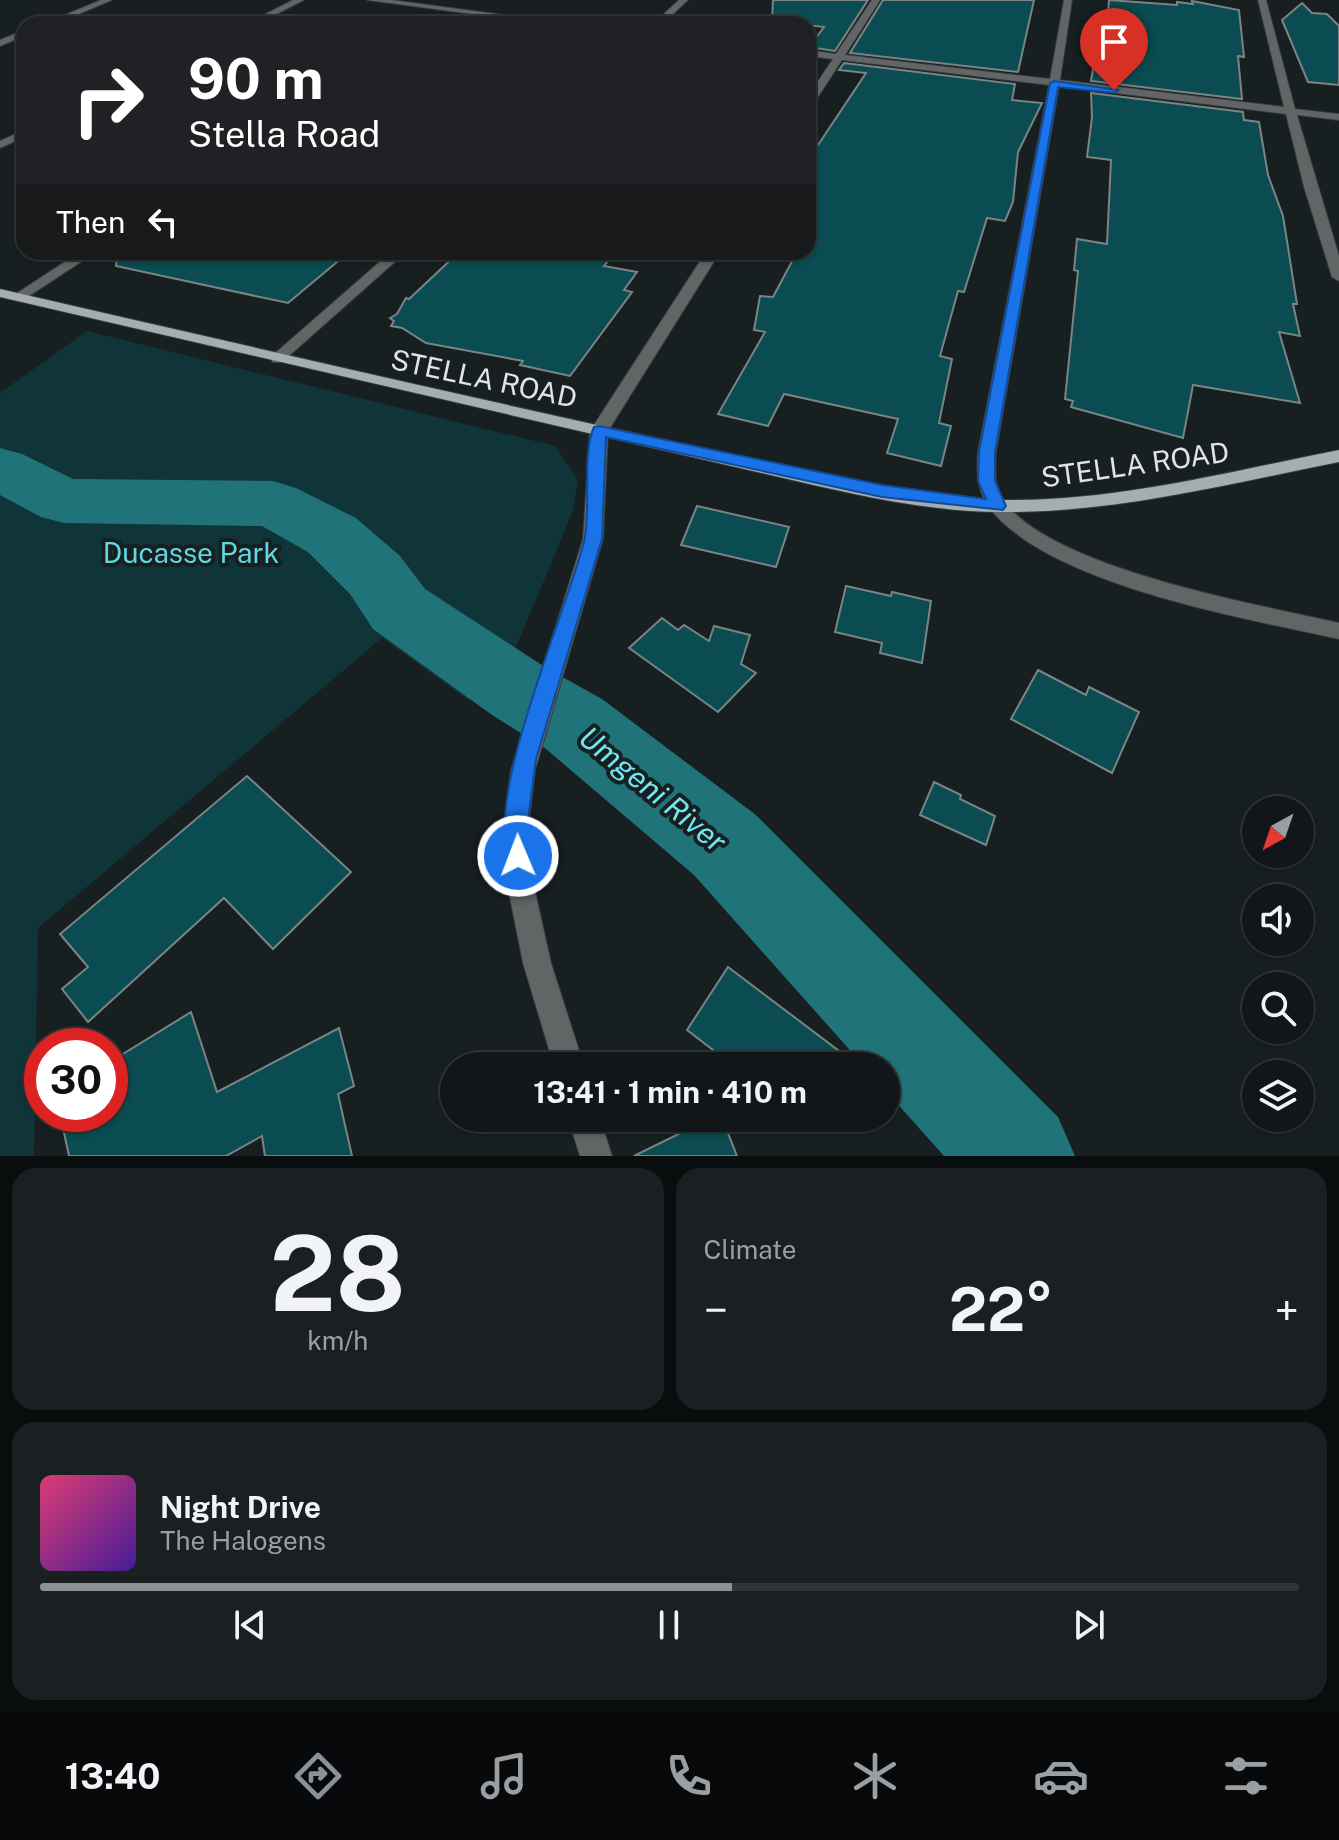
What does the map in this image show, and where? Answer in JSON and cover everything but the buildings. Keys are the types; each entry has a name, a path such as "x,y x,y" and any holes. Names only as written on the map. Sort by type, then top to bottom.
{"main road":[{"name":"STELLA ROAD","path":"9,295 599,431 882,491 997,506 1107,500 1339,456"}],"street":[{"path":"67,16 108,0"},
{"path":"267,16 300,0"},
{"path":"371,0 500,16"},
{"path":"469,16 494,0"},
{"path":"666,16 684,0"},
{"path":"816,92 876,0"},
{"path":"1068,0 987,452 986,481 997,506 1022,529 1073,558 1147,585 1339,631"},
{"path":"1262,0 1310,187 1339,277"},
{"path":"816,54 1339,117"},
{"path":"9,295 74,260"},
{"path":"277,359 390,260"},
{"path":"565,1052 537,963 519,878 518,812 529,743 593,539 599,431 708,260"},
{"path":"588,1132 596,1156"}],"green space":[{"name":"Ducasse Park","path":"87,331 555,446 578,480 573,511 504,676 468,700 382,638 38,928 36,1028 24,1028 24,1132 34,1132 34,1156 0,1156 0,393"}],"waterway":[{"name":"Umgeni River","path":"0,469 64,501 273,504 332,535 375,575 399,609 520,692 574,724 725,845 1019,1156"}],"route":[{"path":"518,856 518,812 525,759 593,539 599,431 882,491 997,506 986,481 985,466 1054,83 1114,90"}]}
